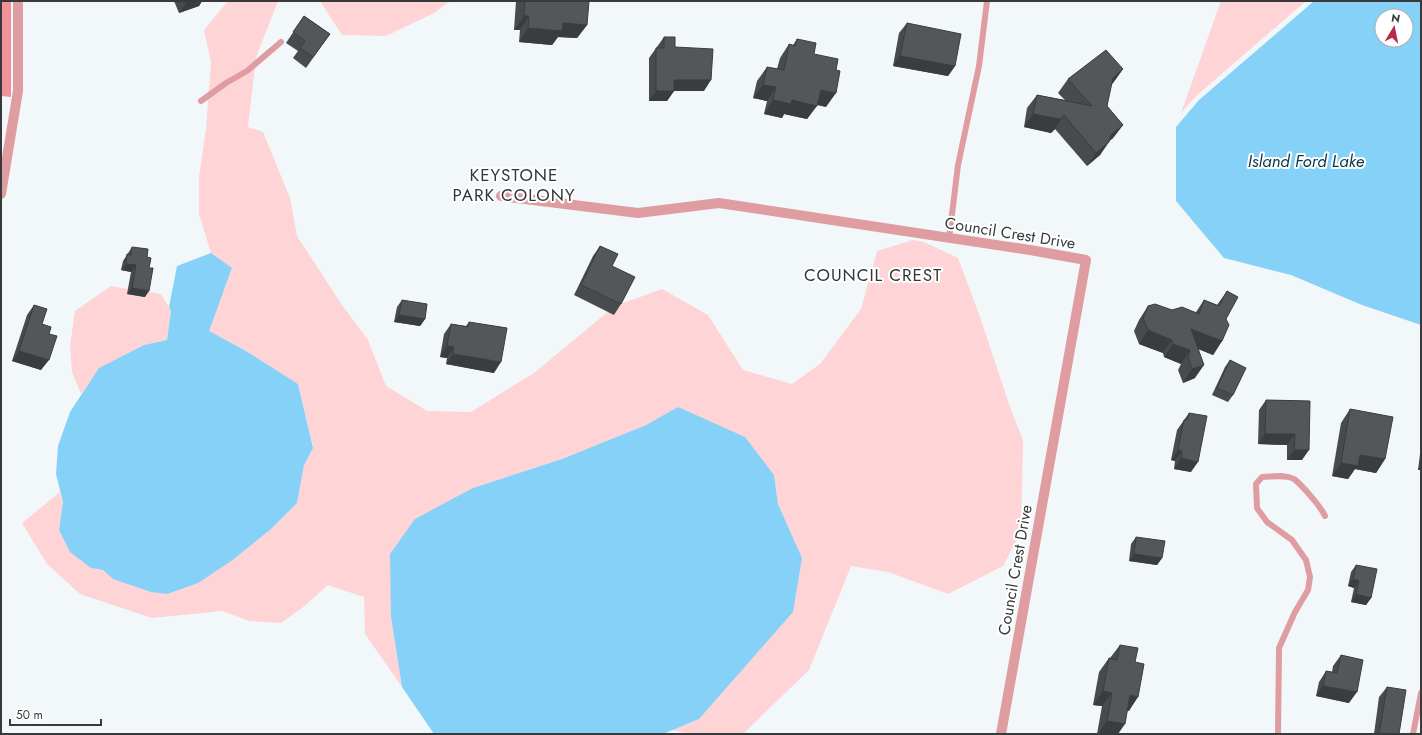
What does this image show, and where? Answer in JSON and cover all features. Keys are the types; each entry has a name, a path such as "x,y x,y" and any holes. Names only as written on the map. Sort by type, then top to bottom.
{"street":[{"path":"1,194 18,91 18,1"},
{"name":"Council Crest Drive","path":"501,196 638,213 719,203 949,239 1030,250 1086,260 1001,734"}],"lane":[{"path":"949,239 959,160 979,66 987,1"},
{"path":"201,101 226,83 247,71 281,42"},
{"path":"1278,734 1279,648 1295,612 1308,590 1310,577 1306,560 1292,540 1267,522 1256,508 1256,484 1262,477 1282,476 1294,479 1321,508 1325,516"},
{"path":"1413,734 1421,693"}],"shaded area":[{"path":"1,1 11,1 11,97 1,96"},
{"path":"228,1 278,1 256,57 248,127 263,132 290,198 297,236 342,305 368,340 386,386 427,411 471,412 534,373 615,306 662,289 708,315 743,370 792,384 820,364 861,309 877,251 913,240 924,242 958,258 1023,440 1021,532 1003,566 948,594 888,572 851,566 809,670 743,734 690,734 672,730 699,719 802,558 778,504 774,475 679,407 646,425 562,459 473,488 391,617 402,687 365,634 364,597 328,585 302,608 281,623 249,621 223,611 152,618 80,594 47,564 22,523 60,492 63,502 59,530 91,568 103,570 113,579 234,559 271,529 297,503 304,465 313,447 298,384 246,351 208,331 232,269 211,253 199,214 199,177 206,129 211,62 204,30"},
{"path":"320,1 450,1 434,13 386,36 342,35"},
{"path":"1221,1 1306,1 1196,96 1181,113"},
{"path":"111,286 161,294 171,311 167,340 144,345 100,368 81,394 72,372 70,346 75,311"}],"water":[{"name":"Island Ford Lake","path":"1314,1 1421,1 1421,325 1362,305 1291,275 1224,258 1176,201 1176,127 1199,100"},
{"path":"211,253 232,268 209,331 246,351 298,384 313,448 304,465 297,503 271,529 234,559 198,583 167,594 151,592 113,579 103,570 91,568 70,552 59,530 63,502 56,474 58,446 70,412 99,368 144,345 167,340 171,311 169,307 177,266"},
{"path":"678,407 745,437 774,475 778,504 802,558 793,612 699,719 663,734 434,734 402,687 391,617 390,554 415,519 473,488 562,459 646,425"}],"building":[{"path":"525,1 589,1 587,25 563,23 562,31 528,28 529,16 524,16"},
{"path":"304,16 330,34 313,57 300,48 305,41 293,32"},
{"path":"907,23 961,34 955,66 900,56"},
{"path":"664,37 675,37 675,47 713,49 711,80 674,80 674,91 656,91 656,48 664,48"},
{"path":"797,39 816,43 814,54 838,59 836,70 840,71 836,93 821,90 817,106 792,100 791,104 773,100 776,87 763,85 767,67 784,70 789,44 795,46"},
{"path":"1106,50 1123,69 1113,78 1107,106 1123,125 1111,135 1109,142 1096,153 1064,115 1060,119 1033,114 1037,95 1092,106 1068,79"},
{"path":"600,246 618,254 612,266 635,277 621,304 581,285"},
{"path":"132,247 148,249 147,257 151,258 149,268 153,268 149,291 132,288 136,265 126,264 127,254 131,255"},
{"path":"1227,291 1238,297 1226,319 1229,325 1222,341 1191,329 1204,365 1192,369 1188,357 1190,350 1173,344 1172,340 1148,330 1143,318 1148,306 1155,304 1172,310 1182,307 1199,314 1204,300 1219,306"},
{"path":"402,300 427,304 425,319 399,315"},
{"path":"34,305 47,309 42,324 51,327 49,334 57,336 49,360 19,351"},
{"path":"469,322 507,328 501,362 453,354 454,347 447,346 451,324 468,327"},
{"path":"1230,360 1246,368 1233,395 1217,388"},
{"path":"1266,400 1310,401 1309,450 1294,450 1295,434 1265,434"},
{"path":"1350,409 1393,417 1385,459 1360,455 1358,466 1341,463"},
{"path":"1189,413 1207,416 1198,462 1181,458 1182,451 1178,450 1184,420 1187,420"},
{"path":"1136,537 1165,541 1162,558 1134,554"},
{"path":"1356,565 1377,569 1371,598 1356,594 1359,581 1353,579"},
{"path":"1120,645 1138,648 1135,662 1144,664 1138,697 1130,695 1125,724 1107,721 1112,693 1103,691 1109,658 1117,660"},
{"path":"1341,655 1363,660 1357,692 1323,686 1326,671 1337,673"},
{"path":"1387,687 1406,690 1399,734 1379,734"}],"district":[{"name":"KEYSTONE PARK COLONY","path":"514,185"},
{"name":"COUNCIL CREST","path":"873,275"}]}
